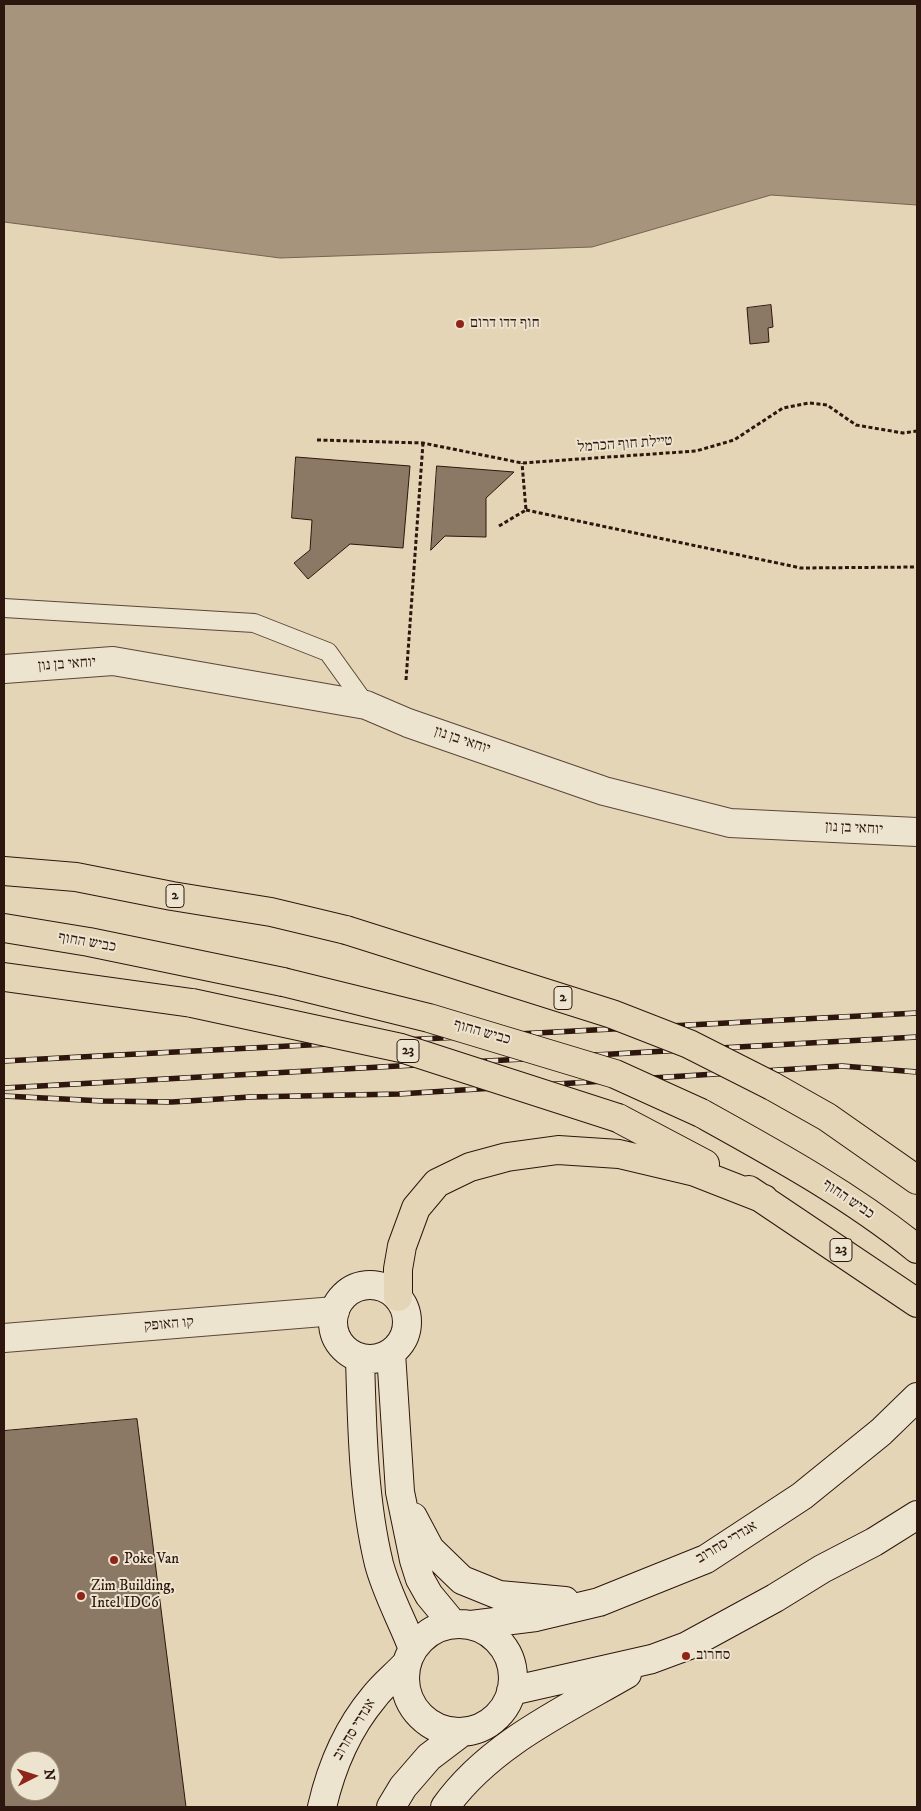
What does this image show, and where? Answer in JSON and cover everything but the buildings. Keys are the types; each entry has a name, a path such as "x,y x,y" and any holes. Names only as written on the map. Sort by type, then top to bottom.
{"highway":[{"name":"2","path":"4,871 76,877 172,896 271,912 346,930 612,1014 689,1044 772,1086 827,1117 917,1180"},
{"name":"כביש החוף","path":"4,928 88,942 283,982 429,1018 615,1074 701,1113 804,1170 894,1230 917,1248"},
{"name":"23","path":"4,977 192,1003 401,1048 618,1118 688,1154 764,1199 917,1303"},
{"path":"398,1297 398,1269 402,1246 416,1208 437,1183 470,1167 508,1157 558,1150 618,1154 696,1172 764,1199"}],"street":[{"name":"יוחאי בן נון","path":"4,669 113,661 366,705 408,723 604,791 730,823 917,832"},
{"path":"368,1285 390,1290 398,1297 405,1308 407,1320 406,1332 400,1344 391,1353 380,1358 353,1356 339,1341 334,1332 333,1322 339,1301 357,1287 368,1285"},
{"name":"קו האופק","path":"4,1338 335,1311"},
{"path":"391,1353 400,1492 414,1560 420,1579 430,1595 462,1624 487,1632 500,1642 509,1657 513,1674 511,1691 505,1707 494,1720 479,1729 462,1732 445,1730 430,1723 417,1712 408,1697 405,1681 410,1656 423,1637 436,1628 462,1624"},
{"path":"360,1358 369,1513 380,1565 410,1656"},
{"name":"אנדרי סחרוב","path":"462,1624 536,1617 599,1602 706,1559 802,1496 881,1432 917,1397"},
{"path":"400,1492 430,1549 462,1580 500,1595 540,1600 599,1602"},
{"path":"511,1691 652,1659 687,1646 822,1569 874,1542 917,1515"},
{"name":"אנדרי סחרוב","path":"322,1807 336,1758 354,1726 374,1697 410,1656"},
{"path":"445,1807 454,1795 480,1769 525,1732 652,1659"},
{"path":"391,1807 403,1787 429,1757 462,1732"}],"lane":[{"path":"4,608 254,623 328,652 366,705"}],"path":[{"name":"טיילת חוף הכרמל","path":"317,440 423,443 522,463 696,451 734,440 783,408 809,403 826,405 856,425 903,433 917,431"},
{"path":"406,680 423,443"},
{"path":"522,463 526,510"},
{"path":"499,526 526,510 801,568 917,567"}],"shaded area":[{"path":"4,4 917,4 917,205 771,195 592,247 280,258 4,222"}],"railway":[{"path":"4,1061 917,1013"},
{"path":"4,1088 917,1037"},
{"path":"4,1096 172,1102 250,1097 399,1094 842,1066 917,1072"}],"place":[{"name":"חוף דדו דרום","path":"460,324"},
{"name":"Poke Van","path":"114,1560"},
{"name":"Zim Building, Intel IDC6","path":"81,1596"},
{"name":"סחרוב","path":"686,1656"}]}
